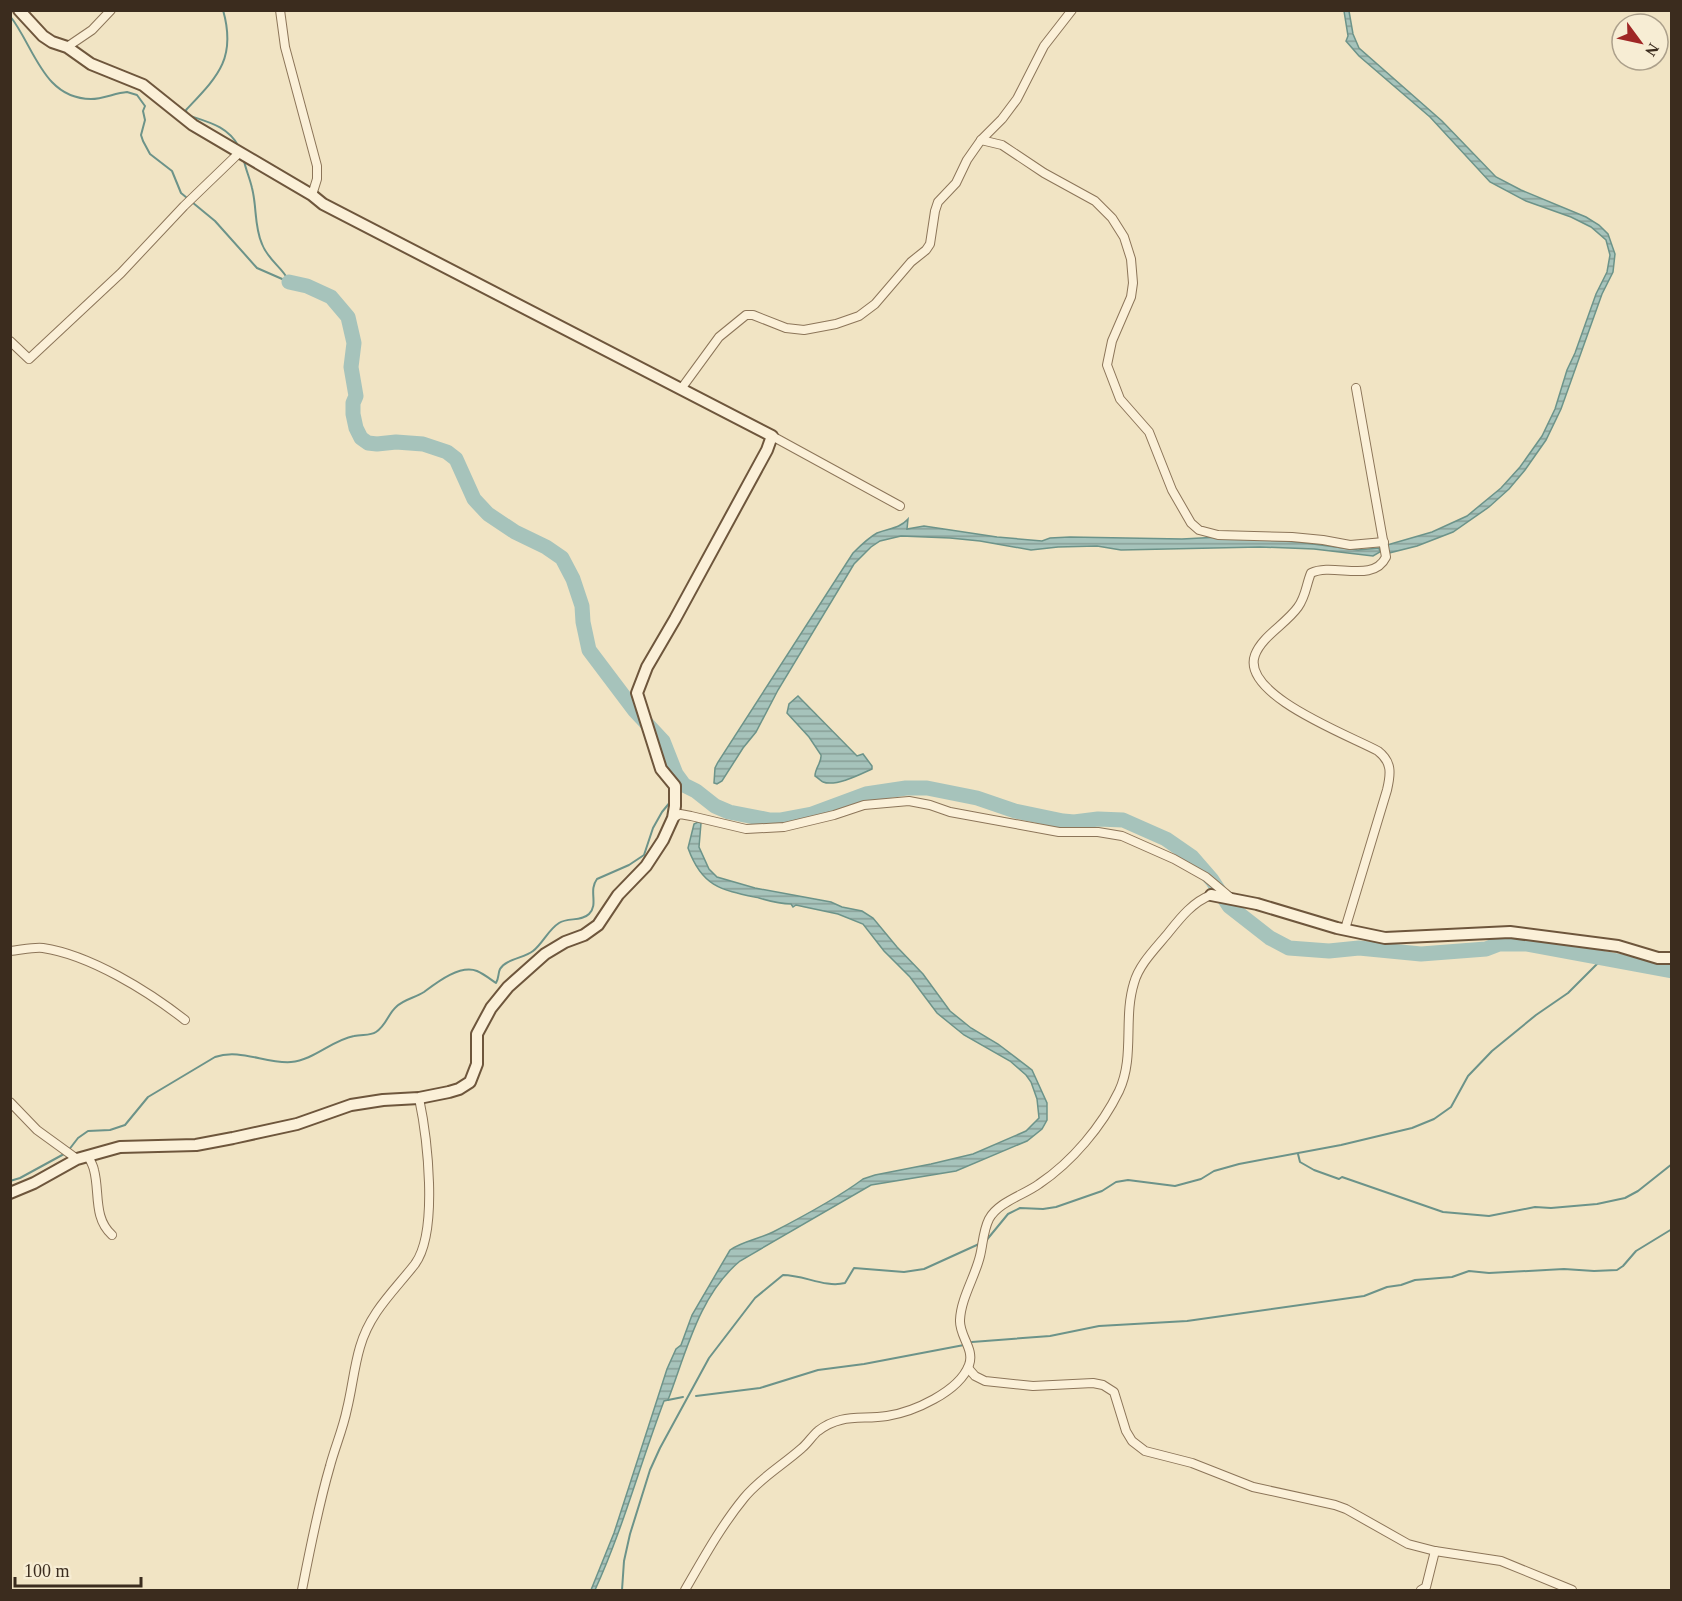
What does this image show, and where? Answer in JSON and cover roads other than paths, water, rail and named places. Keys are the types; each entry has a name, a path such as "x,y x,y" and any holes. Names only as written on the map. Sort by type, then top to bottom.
{"street":[{"path":"19,10 43,36 67,47 91,64 143,85 193,125 312,195 322,204 681,388 900,506"},
{"path":"67,47 92,30 111,10"},
{"path":"280,10 285,46 316,166 317,179 312,195"},
{"path":"681,388 719,337 746,315 753,315 786,328 804,330 836,324 860,316 875,304 911,262 926,250 930,244 938,202 956,183 967,160 981,140 1002,119 1017,99 1044,45 1072,10"},
{"path":"981,140 1002,145 1044,173 1095,201 1112,218 1124,237 1131,259 1133,283 1131,297 1112,341 1107,365 1120,399 1149,432 1172,490 1191,523 1199,530 1218,535 1292,537 1350,545 1384,542"},
{"path":"10,341 29,359 121,273 184,206 239,153"},
{"path":"1345,928 1387,790 1390,778 1389,763 1378,751 1278,698 1263,685 1253,661 1262,644 1303,601 1311,573 1326,569 1356,572 1377,568 1386,558 1356,388"},
{"path":"10,1193 34,1183 77,1159 120,1147 196,1145 297,1124 351,1105 419,1098 459,1089 470,1082 477,1064 477,1034 491,1008 513,982 545,954 565,942 584,935 598,925 618,895 653,856 673,818 675,786 661,769 637,693 647,667 686,600 767,450 772,436"},
{"path":"673,818 680,814 746,829 784,827 864,805 909,801 950,812 1059,832 1098,832 1122,836 1174,859 1206,877 1231,898"},
{"path":"686,1590 717,1534 745,1496 802,1448 818,1431 845,1418 888,1416 921,1405 953,1386 968,1368 970,1352 961,1334 960,1317 980,1257 989,1220 996,1209 1050,1176 1069,1159 1102,1120 1120,1089 1124,1077 1128,1049 1128,1007 1137,974 1183,915 1201,899 1211,895 1231,898 1385,938 1510,932 1618,946 1658,958 1671,958"},
{"path":"10,951 42,948 83,960 142,989 185,1020"},
{"path":"302,1590 322,1493 345,1417 360,1347 370,1321 383,1301 415,1263 423,1244 430,1197 423,1116 419,1098"},
{"path":"10,1102 14,1111 77,1159"},
{"path":"88,1156 94,1169 100,1217 104,1228 112,1235"},
{"path":"968,1368 975,1376 985,1381 1033,1386 1093,1383 1103,1385 1113,1392 1128,1436 1137,1447 1145,1451 1192,1463 1253,1487 1335,1505 1354,1513 1400,1541 1435,1551 1502,1561 1572,1590"},
{"path":"1421,1590 1428,1582 1435,1551"}],"water":[{"path":"1344,11 1349,11 1353,34 1359,48 1442,121 1496,177 1599,225 1608,234 1615,254 1613,272 1602,294 1561,409 1546,440 1525,470 1489,507 1453,532 1417,546 1389,553 1387,545 1432,532 1467,516 1501,488 1520,467 1542,436 1555,409 1567,370 1596,294 1607,272 1610,255 1606,240 1591,227 1571,217 1526,201 1490,182 1430,117 1359,56 1346,41 1348,36"},
{"path":"908,519 907,529 924,526 1042,541 1050,538 1070,537 1182,539 1220,537 1298,542 1358,550 1379,548 1380,552 1373,556 1314,549 1260,547 1121,550 1097,546 1031,550 950,538 901,536 880,541 854,564 778,690 756,732 722,781 714,783 715,768 718,762 853,553 874,535 897,527"},
{"path":"798,696 857,756 863,754 872,769 835,783 823,782 815,776 821,755 809,737 787,713 789,704"},
{"path":"701,823 699,847 709,869 717,877 755,888 831,902 862,911 873,918 923,974 950,1011 1032,1070 1047,1103 1047,1120 1042,1129 1027,1141 956,1171 871,1185 740,1261 726,1275 714,1290 695,1326 668,1400 664,1401 605,1567 595,1590 591,1590 614,1533 667,1369 676,1349 681,1345 692,1315 730,1250 773,1232 831,1200 863,1179 973,1154 1026,1131 1039,1118 1037,1099 1026,1075 1010,1061 964,1035 937,1013 910,977 884,951 863,924 838,914 796,905 793,907 791,904 734,892 714,885 707,879 688,848 694,824"}],"waterway":[{"path":"223,10 227,27 226,54 215,77 186,110 187,115 223,129 239,147"},
{"path":"10,16 42,69 61,90 75,97 91,99 127,92 137,95 145,106 143,111 145,120 141,135 143,141 150,154 172,171 181,193 215,221 257,268 289,282"},
{"path":"244,161 252,188 262,244 289,281"},
{"path":"289,282 307,286 331,297 348,317 354,343 351,367 356,396 353,403 353,414 361,438 368,443 377,444 396,442 423,444 447,452 456,459 474,499 488,514 562,558 573,579 582,606 589,650 635,711 663,741 676,774 684,785 715,806 729,812 780,820 812,814 866,794 906,788 927,788 977,798 1015,811 1063,821 1123,820 1166,839 1192,857 1212,880 1229,906 1270,938 1289,948 1329,951 1359,948 1421,954 1486,949 1499,944 1526,944 1672,971"},
{"path":"679,793 682,790 696,791"},
{"path":"68,1151 78,1138 88,1131 110,1130 125,1125 148,1097 215,1057 234,1054 282,1062 307,1058 338,1041 376,1032 399,1004 421,994 456,972 477,971 496,983 503,966 533,951 559,923 582,918 589,914 593,906 593,888 597,879 629,865 644,855 653,828 671,801"},
{"path":"985,1242 1008,1214 1020,1208 1056,1207 1102,1191 1116,1182 1128,1180 1175,1186 1201,1179 1214,1171 1239,1164 1341,1145 1412,1128 1434,1119 1451,1107 1468,1076 1492,1051 1536,1015 1568,993 1602,959"},
{"path":"10,1181 64,1154"},
{"path":"1298,1154 1300,1162 1339,1179 1342,1177 1443,1212 1489,1216 1535,1207 1597,1204 1625,1198 1638,1191 1672,1164"},
{"path":"972,1342 1050,1336 1099,1326 1187,1321 1364,1296 1415,1280 1452,1277 1469,1271 1489,1273 1564,1269 1617,1270 1636,1251 1672,1229"},
{"path":"622,1590 624,1561 630,1534 650,1470 660,1448 709,1358 755,1298 783,1275 822,1283 845,1283 854,1268 904,1272 924,1269 979,1244"},
{"path":"696,1396 760,1388 818,1370 864,1364 964,1345"},
{"path":"668,1400 683,1397"}]}
